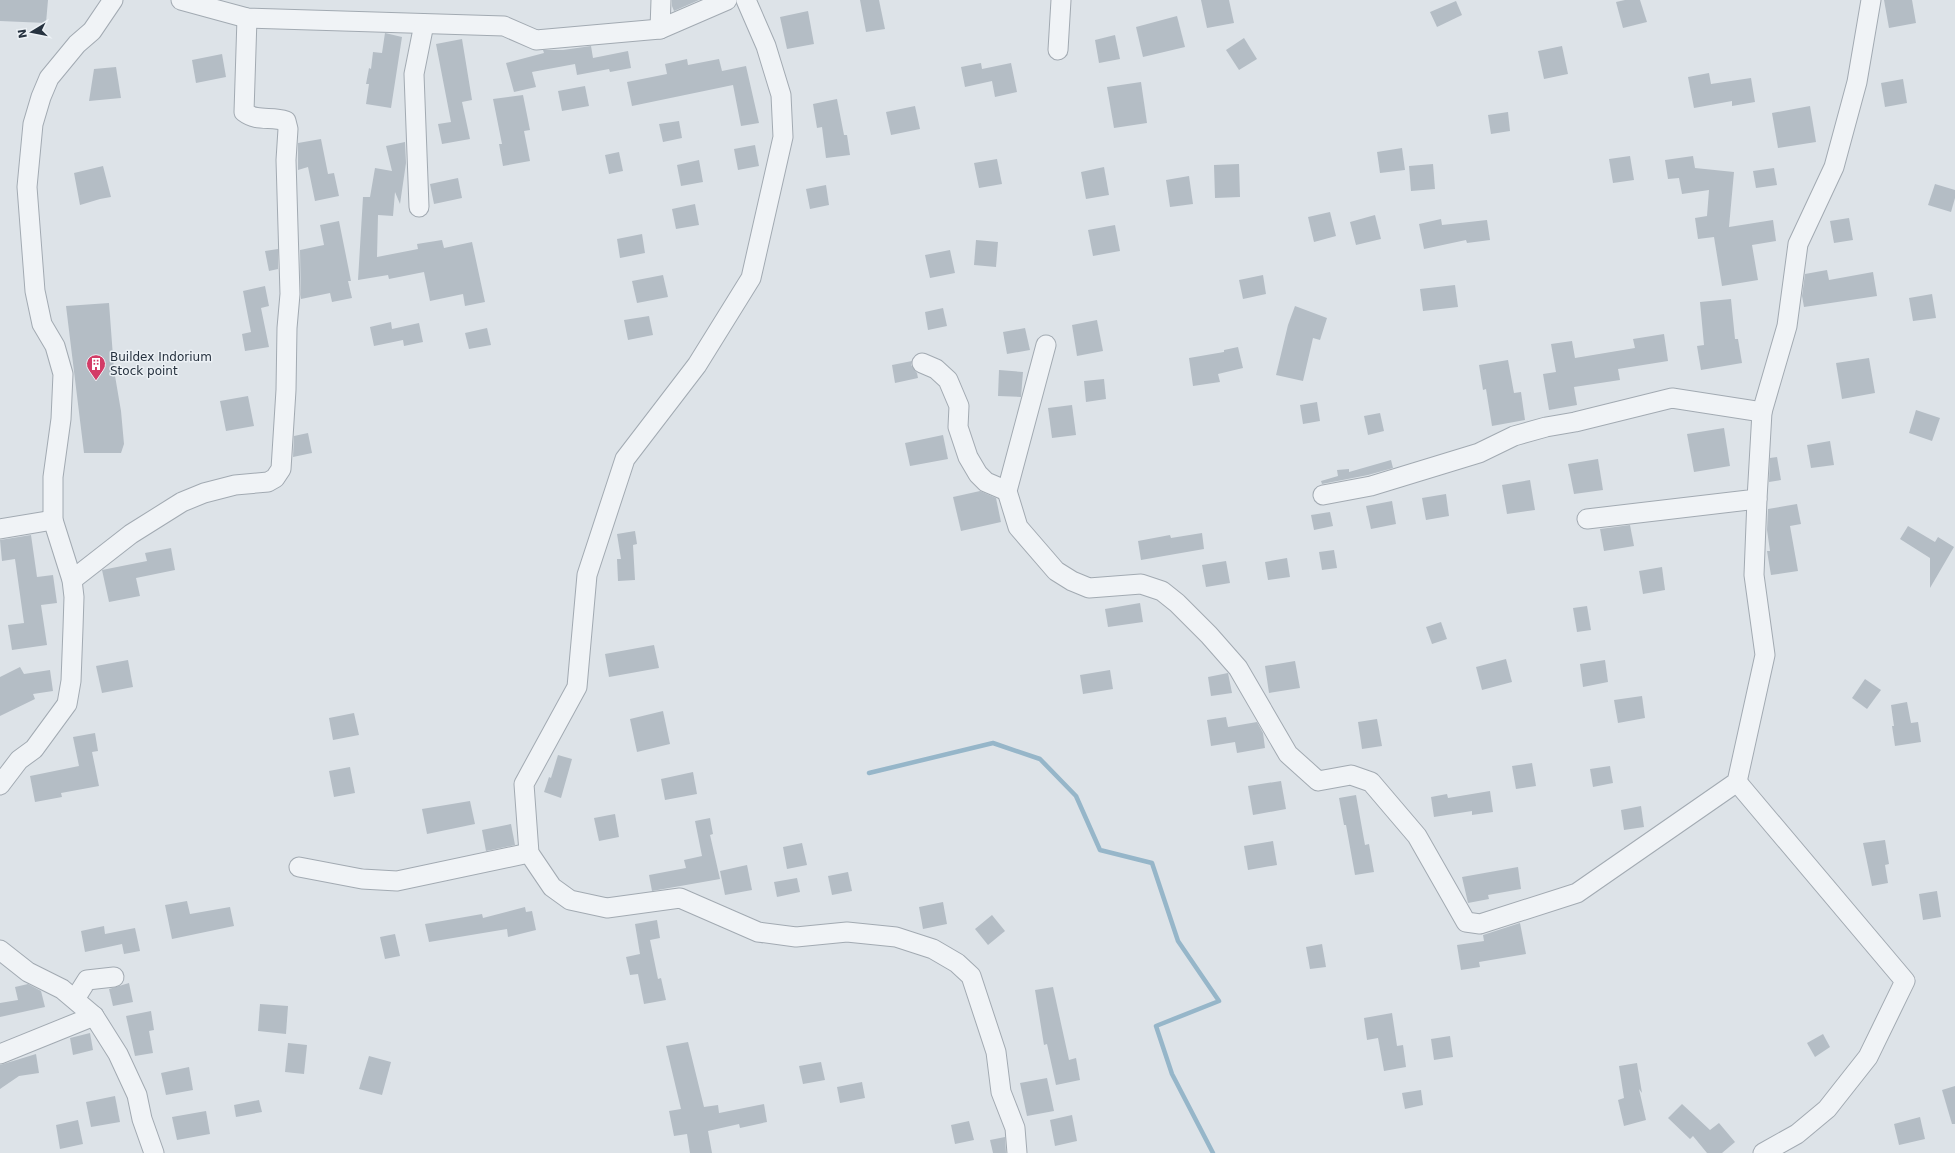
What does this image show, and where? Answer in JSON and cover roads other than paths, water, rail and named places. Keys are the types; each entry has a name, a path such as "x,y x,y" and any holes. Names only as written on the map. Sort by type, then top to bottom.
{"street":[{"path":"0,785 19,760 34,749 66,704 70,681 73,628 74,597 72,580 54,520 53,477 61,419 63,374 55,346 42,324 35,291 27,187 33,124 41,97 49,78 77,44 92,31 113,0"},
{"path":"181,0 247,18 504,26 536,40 660,29 727,0"},
{"path":"660,29 661,0"},
{"path":"746,0 766,46 781,95 783,137 751,278 697,365 625,459 587,575 577,687 524,784 529,853 552,887 570,900 608,908 680,898 758,932 796,937 847,932 896,937 939,952 957,963 971,976 996,1052 1001,1092 1015,1128 1017,1153"},
{"path":"1058,50 1061,0"},
{"path":"1046,345 1006,491 1018,527 1056,571 1072,581 1089,588 1141,584 1162,591 1177,603 1210,636 1238,668 1288,754 1318,781 1351,775 1371,782 1417,836 1466,922 1480,924 1577,893 1737,782 1764,655 1754,575 1762,412 1786,326 1798,244 1834,167 1857,82 1871,0"},
{"path":"72,580 91,567 131,534 182,502 210,491 235,485 268,482 275,478 281,469 286,390 287,328 290,294 286,160 288,129 286,121 277,118 251,118 244,112 247,18"},
{"path":"418,207 414,74 424,24"},
{"path":"922,363 936,369 948,380 959,406 958,428 968,457 978,474 986,482 1006,491"},
{"path":"1323,495 1371,486 1479,453 1514,436 1546,427 1575,422 1672,398 1762,412"},
{"path":"1588,519 1757,499"},
{"path":"0,529 54,520"},
{"path":"1737,782 1905,981 1868,1057 1827,1109 1797,1134 1763,1153"},
{"path":"299,867 362,879 397,881 529,853"},
{"path":"0,950 28,972 62,989 94,1016 118,1054 138,1095 142,1119 154,1153"},
{"path":"75,999 87,980 114,977"},
{"path":"0,1054 94,1016"}],"waterway":[{"path":"869,773 993,743 1040,759 1076,796 1100,850 1152,863 1178,941 1219,1001 1156,1026 1172,1074 1213,1153"}],"place":[{"name":"Buildex Indorium Stock point","path":"96,381"}]}
